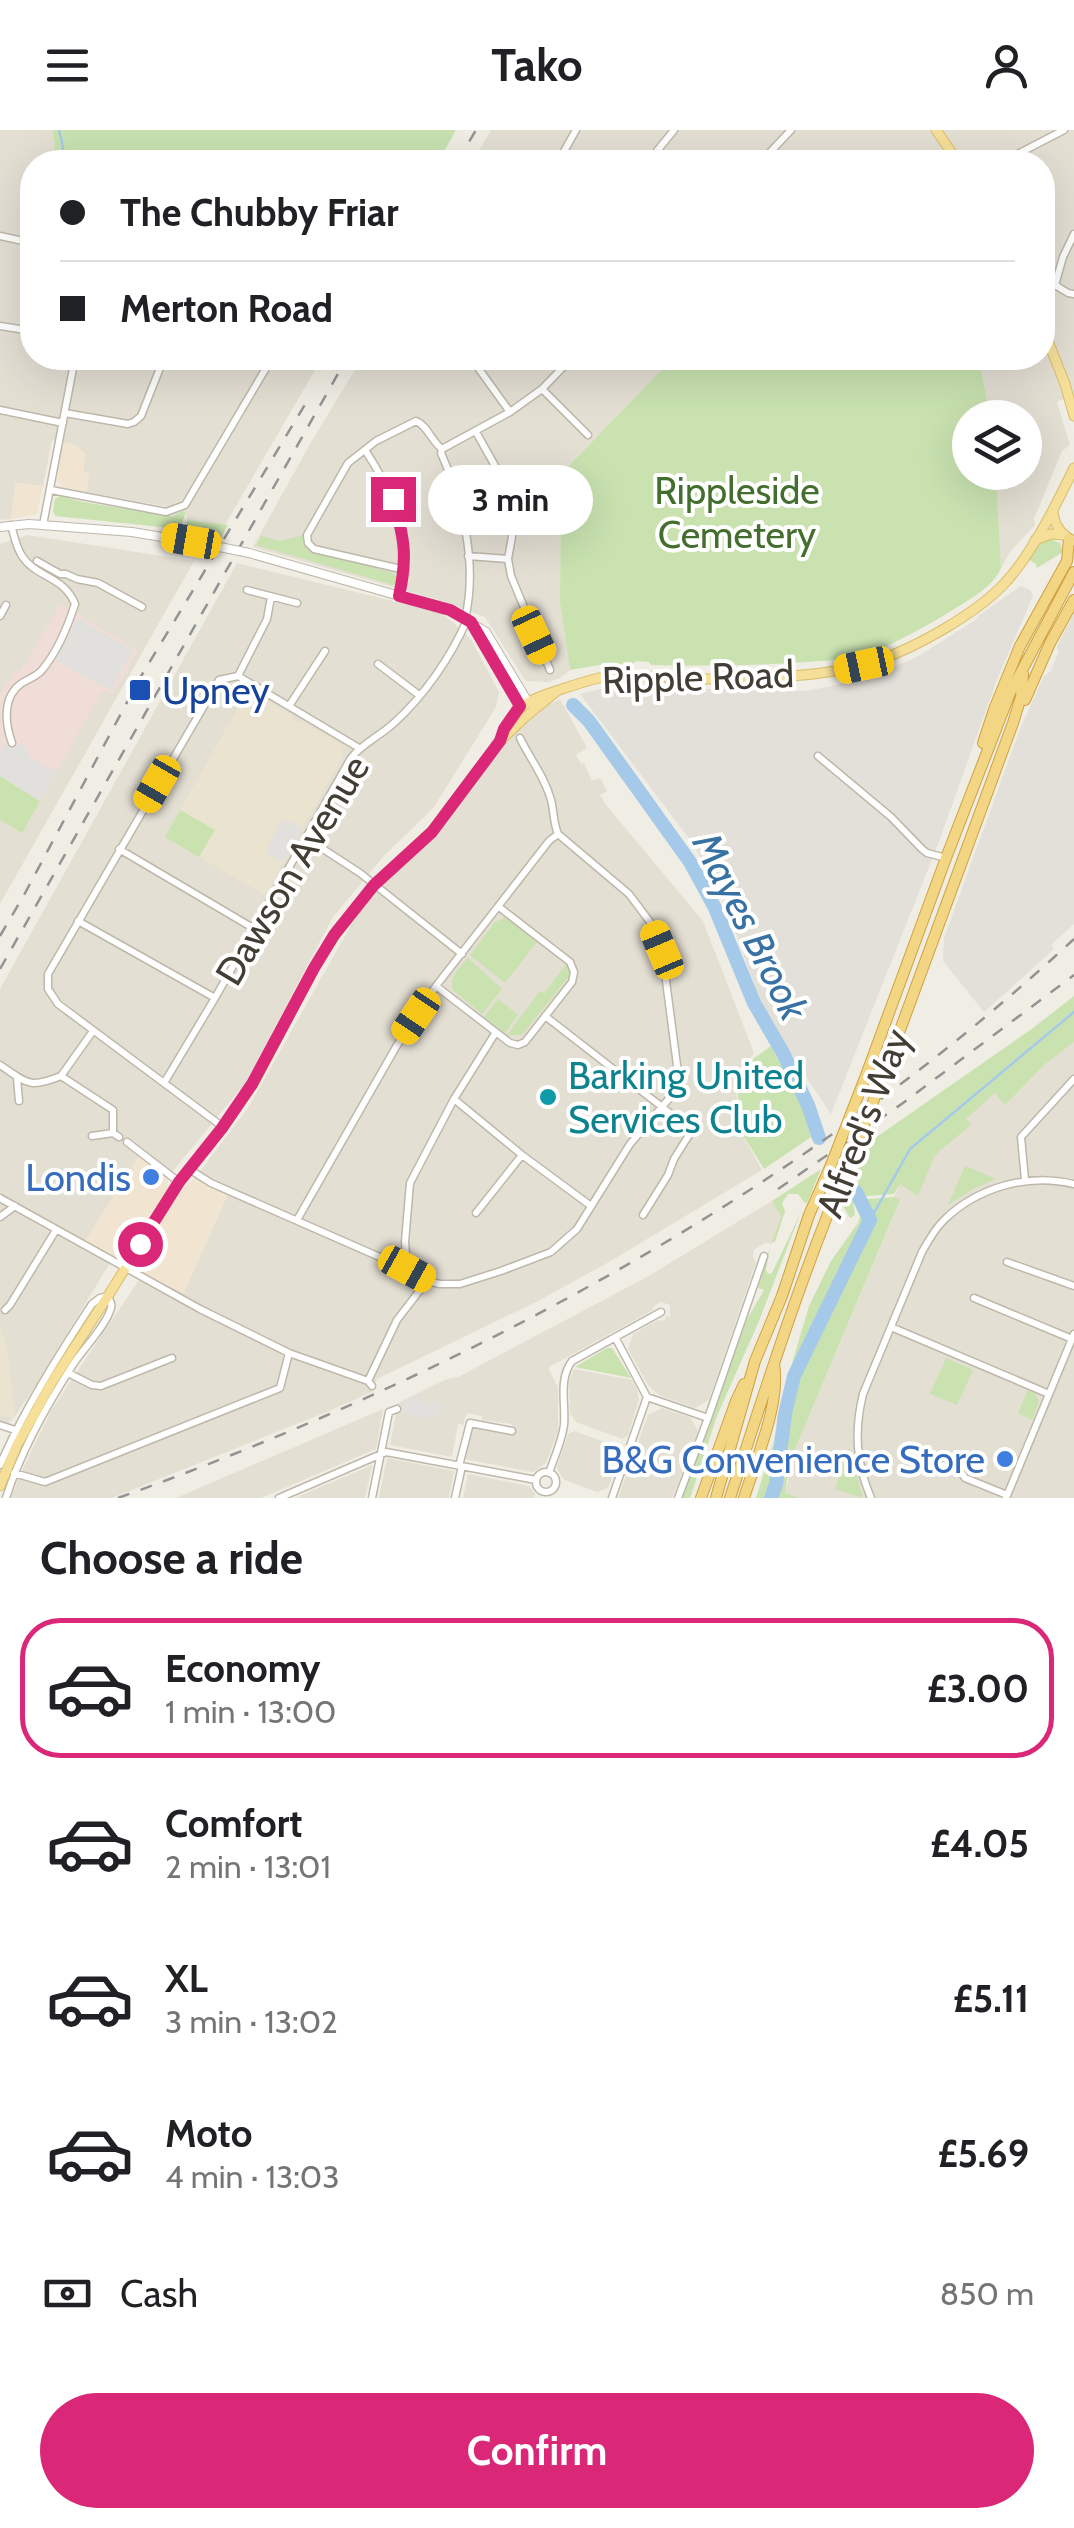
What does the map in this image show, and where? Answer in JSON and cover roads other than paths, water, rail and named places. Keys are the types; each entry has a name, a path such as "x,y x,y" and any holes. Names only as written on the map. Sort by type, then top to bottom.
{"highway":[{"path":"964,811 968,782 995,707 1020,646 1070,556 1069,538"},
{"path":"964,811 1010,693 1074,572"},
{"path":"1003,751 1050,643 1074,600"},
{"path":"1003,751 1021,697 1023,671"},
{"name":"Alfred's Way","path":"730,1498 830,1207 1003,751"},
{"name":"Alfred's Way","path":"716,1498 755,1361 964,811"},
{"path":"701,1498 736,1401 755,1361"},
{"path":"744,1498 777,1381 774,1361"}],"main road":[{"path":"1055,359 1074,416"},
{"name":"Ripple Road","path":"0,1486 17,1444 52,1382 179,1182 252,1084 326,948 374,885 432,832 528,708 557,691 601,678 760,678 832,672 881,660 924,639 1005,583 1053,511 1074,468"},
{"path":"1053,511 1056,522 1069,538"},
{"path":"1035,540 1050,534 1069,538"}],"street":[{"path":"658,150 674,130"},
{"path":"772,150 791,130"},
{"path":"1025,150 1064,130 1074,138"},
{"path":"1074,234 1055,284 1074,294"},
{"path":"44,525 73,370"},
{"path":"65,413 134,422 141,416 159,370"},
{"path":"50,490 166,512 185,505 265,370"},
{"path":"480,370 510,412"},
{"path":"442,449 510,412 560,370"},
{"path":"542,389 588,436"},
{"path":"0,410 62,423"},
{"path":"405,570 314,549 308,544 307,535 344,468 365,450 416,421 442,449 457,494 468,556 467,620"},
{"path":"476,432 504,482 524,496"},
{"path":"365,450 388,485 404,539 405,570 399,596"},
{"path":"11,525 22,557 31,567 64,586 75,604 44,668 16,688 12,696 7,712 12,744"},
{"path":"0,527 44,525 132,532 215,546 450,610 467,620 528,708"},
{"path":"514,530 508,559 550,670"},
{"path":"468,556 508,559"},
{"path":"37,562 60,574 98,583 142,606"},
{"path":"64,586 77,579"},
{"path":"248,590 297,603"},
{"path":"238,676 267,620 271,596"},
{"path":"0,616 6,605"},
{"name":"Dawson Avenue","path":"164,1083 351,758 391,726 419,695 454,646 467,620"},
{"path":"289,706 325,651"},
{"path":"378,664 419,695"},
{"path":"222,1128 58,1004 48,989 48,974 214,686 226,677 238,676 359,748"},
{"path":"189,1169 212,1183 440,1284 460,1284 550,1252 577,1228 630,1144 674,1094 678,1072 662,950 650,922 629,894 558,834 551,800 520,738"},
{"path":"818,756 927,853 946,858"},
{"path":"297,1220 396,1046 436,986 558,834"},
{"path":"306,838 462,954"},
{"path":"119,849 253,928"},
{"path":"436,986 510,1043 525,1042 546,1016 572,982 570,962 499,907"},
{"path":"78,922 215,998"},
{"path":"546,1016 684,1124 688,1134 643,1215"},
{"path":"0,1065 29,1084 42,1084 60,1076 93,1032"},
{"path":"407,1269 410,1184 454,1100 496,1032"},
{"path":"17,1076 19,1102"},
{"path":"60,1076 113,1110 116,1135 92,1136"},
{"path":"1024,1180 1022,1137 1074,1079"},
{"path":"454,1100 591,1206"},
{"path":"127,1142 179,1182"},
{"path":"476,1214 522,1155"},
{"path":"871,1498 858,1463 857,1417 922,1252 941,1223 976,1197 1024,1180 1074,1184"},
{"path":"0,1198 200,1310 290,1353 370,1383 397,1320 427,1280"},
{"path":"0,1217 14,1206"},
{"path":"5,1310 56,1230"},
{"path":"678,1498 764,1256"},
{"path":"1007,1262 1074,1286"},
{"name":"Ripple Road","path":"0,1466 15,1430 92,1304 108,1296 112,1303 109,1314 68,1372 31,1437 6,1498"},
{"path":"944,1465 1006,1497 1073,1336 974,1298"},
{"path":"549,1473 563,1431 568,1366 661,1312"},
{"path":"891,1327 1049,1394"},
{"path":"615,1337 647,1396 708,1418"},
{"path":"14,1473 45,1482 280,1388 290,1353"},
{"path":"68,1372 101,1386 172,1358"},
{"path":"609,1496 647,1396"},
{"path":"372,1498 389,1412 397,1409"},
{"path":"455,1498 470,1423 512,1432"},
{"path":"0,1425 15,1430"},
{"path":"279,1498 388,1452 536,1480"},
{"path":"542,1473 549,1473 556,1484 542,1495 536,1480 542,1473"}],"waterway":[{"name":"Mayes Brook","path":"59,130 62,150"},
{"name":"Mayes Brook","path":"573,705 589,721 690,862 715,908 754,1003 808,1105 819,1138"},
{"path":"870,1220 910,1149 1074,1012"},
{"name":"Mayes Brook","path":"771,1498 794,1376 870,1220 856,1192"}],"railway":[{"path":"464,150 476,130"},
{"path":"0,969 340,370"},
{"path":"0,936 140,678 306,403"},
{"path":"118,1498 376,1394 501,1333 624,1266 743,1194 858,1116 969,1031 1074,939"},
{"path":"778,1189 903,1103 1074,975"}],"place":[{"name":"Upney","path":"140,690"},
{"name":"Barking United Services Club","path":"548,1097"},
{"name":"Londis","path":"151,1177"},
{"name":"B&G Convenience Store","path":"1005,1459"}],"park label":[{"name":"Rippleside Cemetery","path":"737,512"}]}
